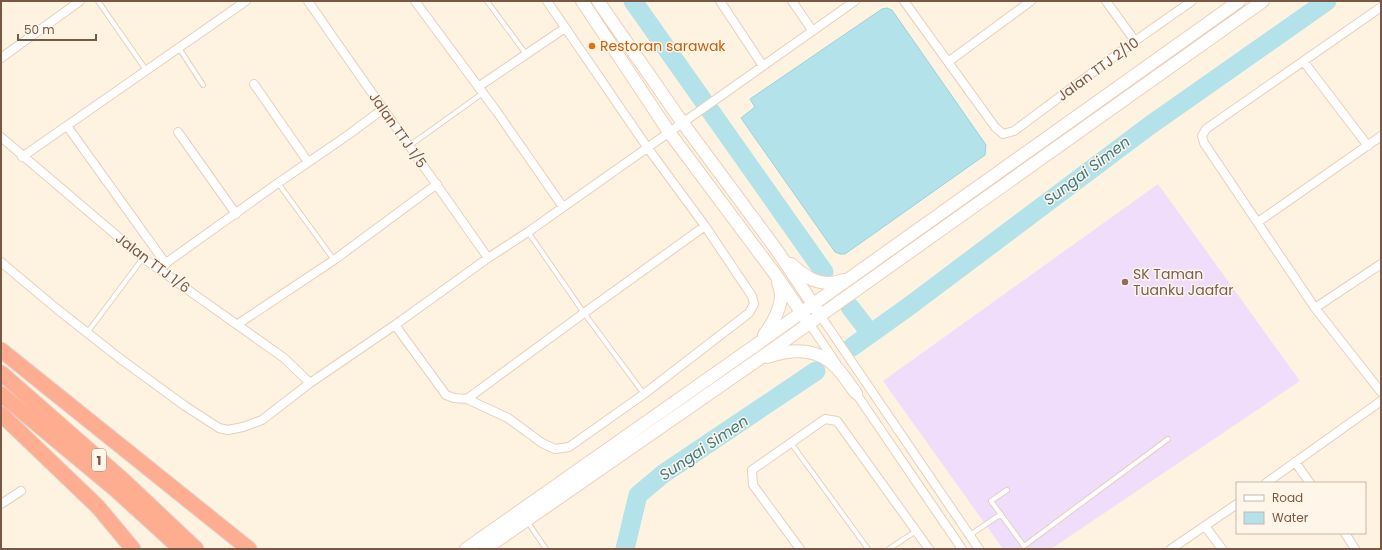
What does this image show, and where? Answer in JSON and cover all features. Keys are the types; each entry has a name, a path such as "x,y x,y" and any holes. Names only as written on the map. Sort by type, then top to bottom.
{"highway":[{"path":"1,350 249,549"},
{"name":"1","path":"1,373 124,482 196,549"},
{"name":"1","path":"1,394 115,489 181,549"},
{"path":"1,414 98,507 133,549"}],"street":[{"path":"1,58 80,1"},
{"path":"22,157 246,1"},
{"name":"Jalan TTJ 1/5","path":"308,1 408,146 437,184 488,258"},
{"path":"415,1 481,90 563,207"},
{"path":"395,325 446,395 454,398 467,399 508,418 542,443 555,449 569,447 644,394 749,312 754,304 752,296 705,226 648,147 547,1"},
{"path":"582,1 669,132 775,274 962,549"},
{"path":"598,1 682,122 776,249 979,549"},
{"path":"720,1 763,66"},
{"path":"792,1 812,30"},
{"path":"1,262 87,333 185,406 219,428 228,430 243,427 262,420 310,383 395,325 488,258 528,232 682,122 717,100 812,30 855,1"},
{"path":"904,1 948,62 1031,1"},
{"path":"1106,1 1135,41"},
{"name":"Jalan TTJ 2/10","path":"948,62 995,127 1003,134 1014,131 1135,41 1192,1"},
{"path":"466,549 524,515 813,304 1239,1"},
{"path":"590,468 759,359 1263,1"},
{"path":"1381,7 1206,130 1202,136 1204,143 1315,308 1381,392"},
{"path":"481,90 526,54 565,28"},
{"path":"1304,62 1368,146"},
{"path":"254,84 308,162"},
{"path":"67,126 162,266 383,109"},
{"path":"178,132 236,214"},
{"path":"1258,222 1381,136"},
{"name":"Jalan TTJ 1/6","path":"1,138 143,258 162,266 284,358 310,383"},
{"path":"238,324 334,260 437,184"},
{"path":"467,399 705,226"},
{"path":"776,249 801,273 815,281 833,284 852,277"},
{"path":"1315,308 1381,264"},
{"path":"756,345 771,326 777,314 782,294 775,274"},
{"path":"759,359 775,354 793,351 818,354 836,367 856,393"},
{"path":"1267,482 1381,401"},
{"path":"800,549 753,485 752,470 824,419 837,420 929,549"},
{"path":"1295,462 1309,482"},
{"path":"1,504 20,491"},
{"path":"1171,549 1236,505"},
{"path":"485,549 524,515"},
{"path":"1206,526 1222,549"},
{"path":"1346,534 1355,549"}],"lane":[{"path":"98,1 146,71"},
{"path":"487,1 526,54"},
{"path":"179,48 203,85"},
{"path":"408,146 481,90"},
{"path":"278,183 334,260"},
{"path":"528,232 584,313 644,394"},
{"path":"87,333 143,258"},
{"path":"1007,490 992,501 1024,546 1168,439"},
{"path":"791,443 868,549"},
{"path":"969,535 1000,514"},
{"path":"524,515 546,549"},
{"path":"889,549 916,531"}],"shaded area":[{"name":"SK Taman Tuanku Jaafar","path":"1158,184 1300,381 1051,549 1003,549 883,381"}],"water":[{"path":"887,8 892,10 986,145 985,155 845,254 840,254 835,252 741,118 755,107 750,99 882,9"}],"waterway":[{"path":"633,1 824,272"},
{"name":"Sungai Simen","path":"852,347 908,307 1149,126 1327,1"},
{"path":"850,307 870,333"},
{"name":"Sungai Simen","path":"625,549 638,495 663,474 816,371"}],"place":[{"name":"Restoran sarawak","path":"592,46"},
{"name":"SK Taman Tuanku Jaafar","path":"1125,282"}]}
